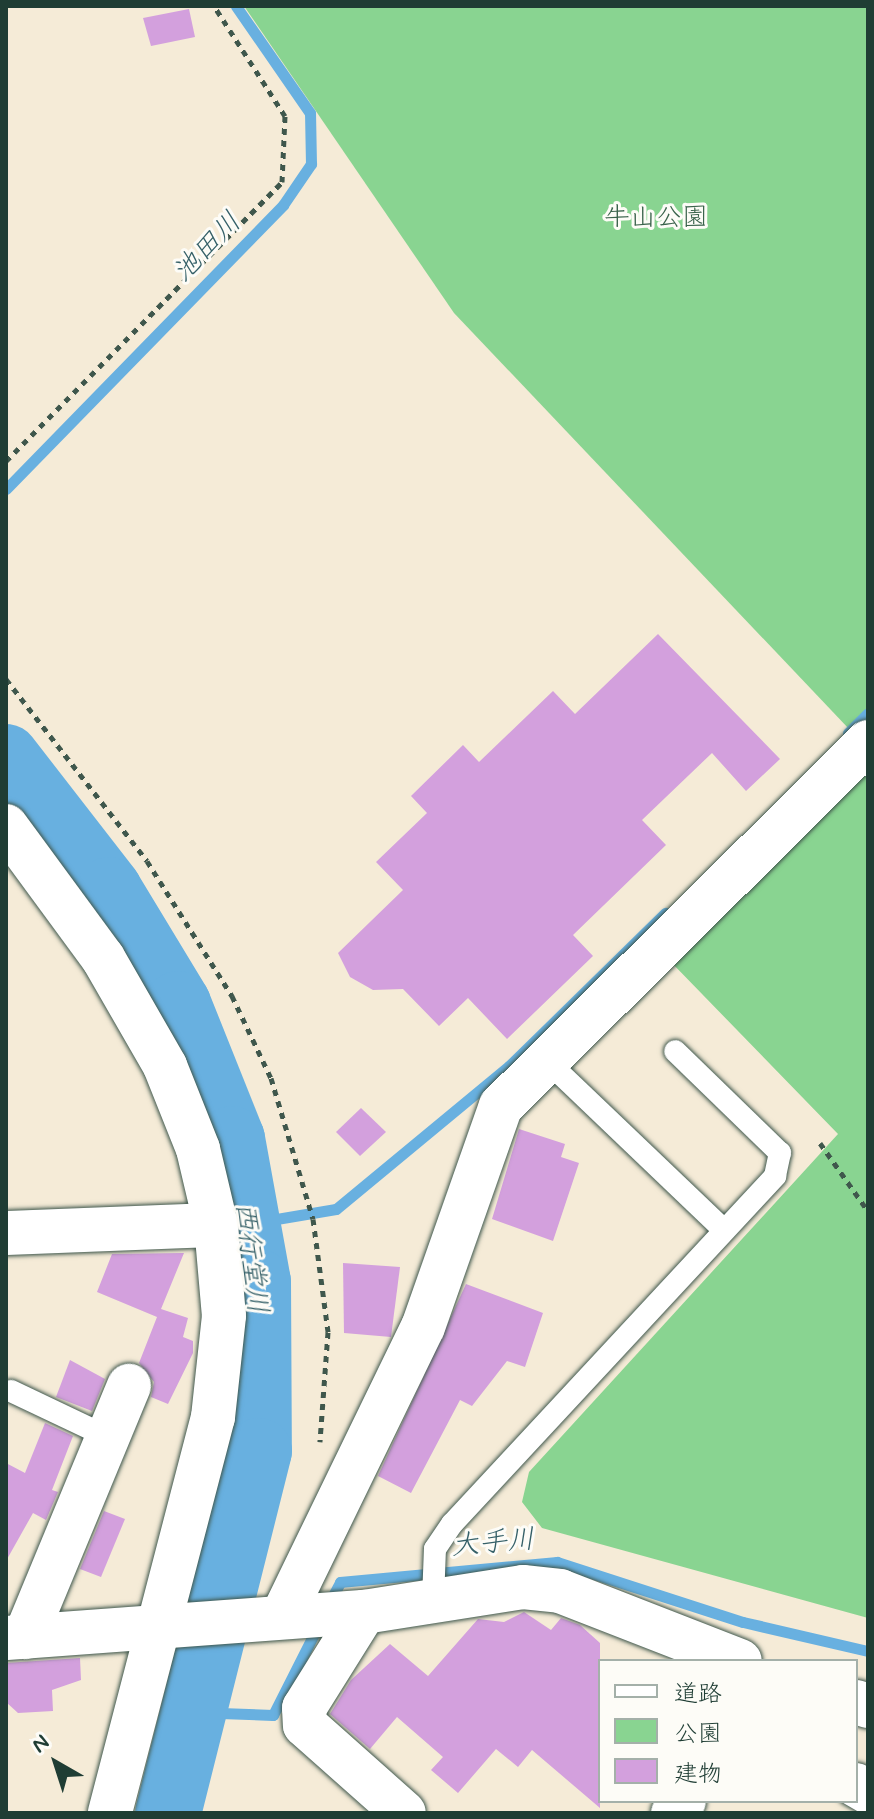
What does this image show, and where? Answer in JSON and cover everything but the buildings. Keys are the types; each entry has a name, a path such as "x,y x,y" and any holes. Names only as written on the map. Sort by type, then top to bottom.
{"street":[{"path":"282,1617 423,1327 501,1106 868,742"},
{"path":"6,826 103,958 165,1066 198,1149 216,1225 224,1316 213,1417 110,1813"},
{"path":"6,1233 216,1225"},
{"path":"129,1386 15,1637 364,1612 523,1587 560,1591 724,1658"},
{"path":"364,1612 304,1708 305,1725 404,1813"}],"lane":[{"path":"433,1600 435,1549 452,1524 775,1176 780,1153 675,1051"},
{"path":"548,1062 723,1229"},
{"path":"11,1391 108,1437"}],"path":[{"path":"6,461 282,182 285,116 214,6"},
{"path":"6,679 147,861 232,996 271,1078 313,1219 328,1332 319,1449"},
{"path":"820,1143 868,1211"}],"green space":[{"name":"牛山公園","path":"244,6 868,6 868,749 454,313"},
{"path":"868,762 868,1618 542,1528 522,1502 529,1472 838,1134 669,960"}],"waterway":[{"name":"池田川","path":"6,489 283,205 311,164 310,113 236,6"},
{"path":"848,733 868,713"},
{"name":"西行堂川","path":"6,757 109,890 178,1004 232,1139 258,1282 259,1451 168,1813"},
{"path":"247,1224 336,1209 509,1066 665,913"},
{"name":"大手川","path":"328,1605 340,1582 557,1562 743,1622 868,1651"},
{"name":"大手川","path":"192,1712 273,1715 319,1624"}]}
